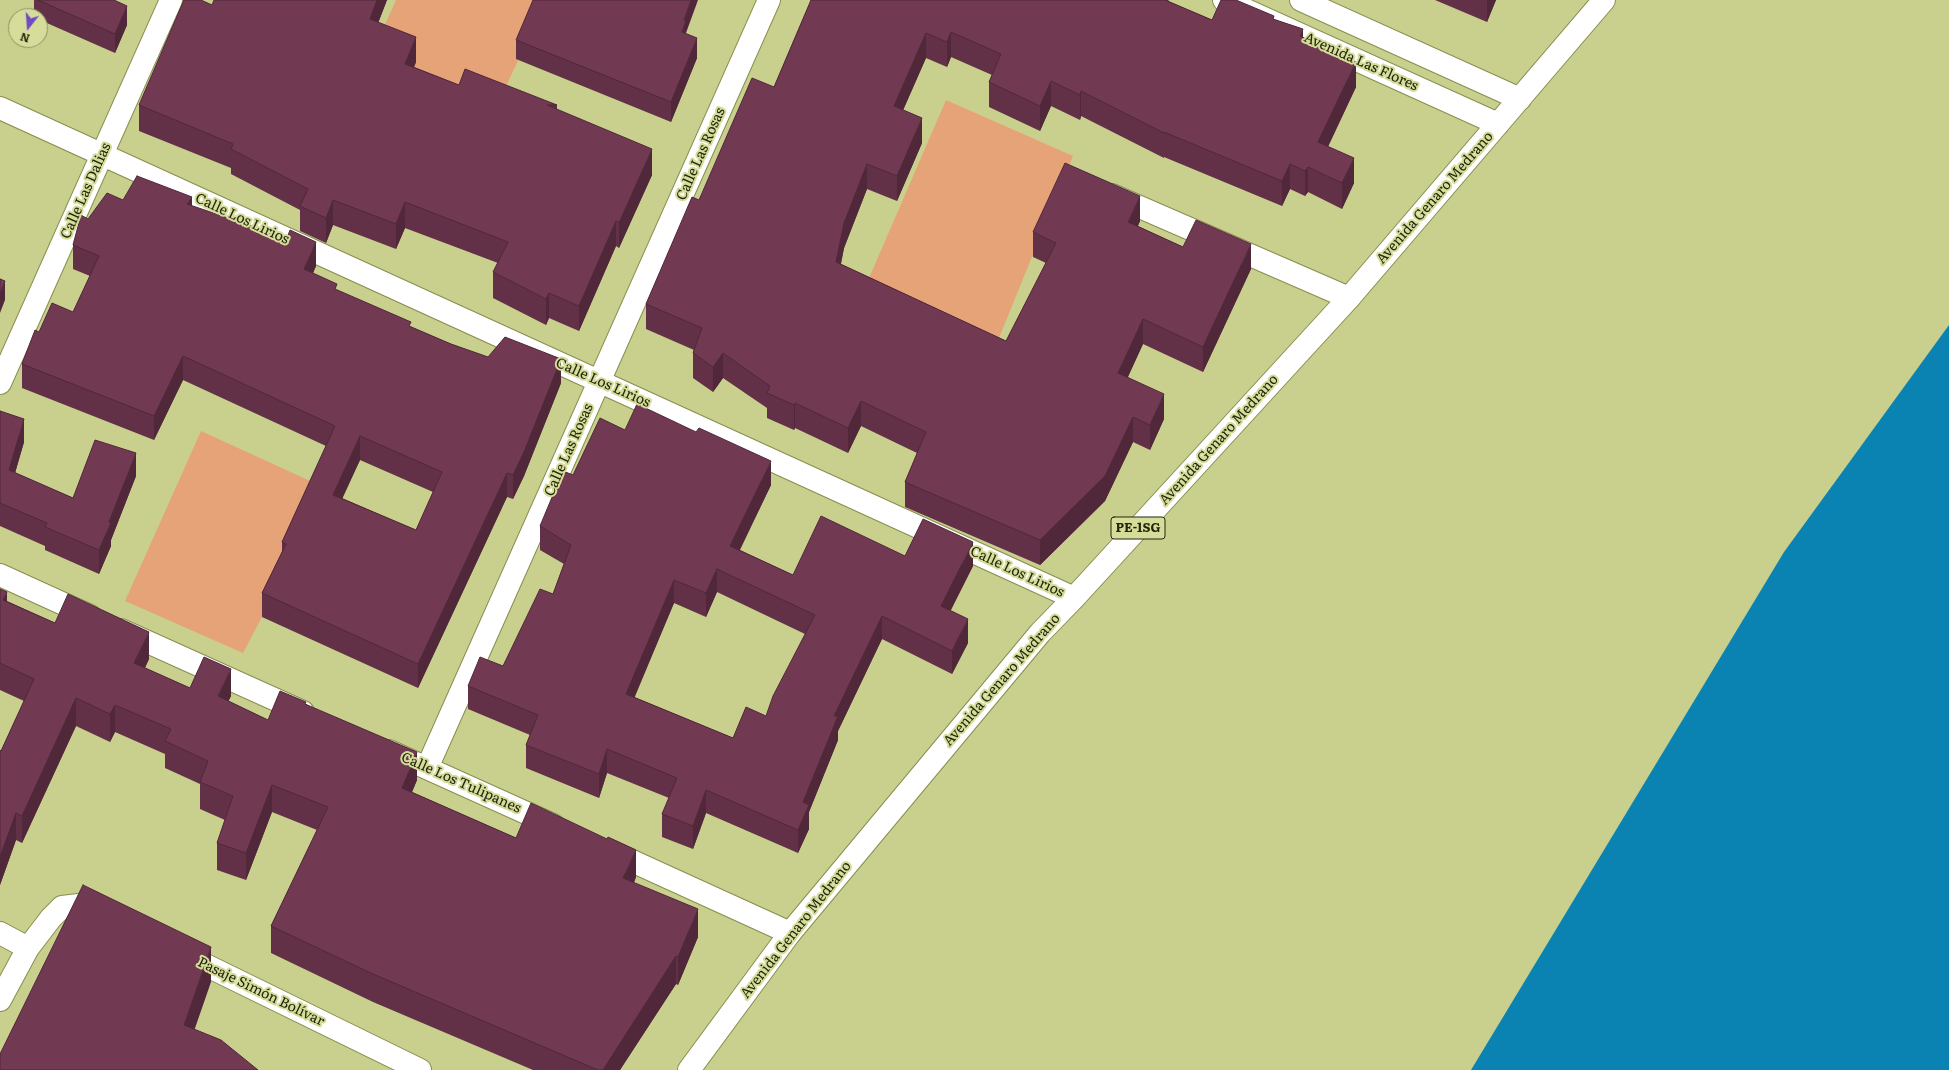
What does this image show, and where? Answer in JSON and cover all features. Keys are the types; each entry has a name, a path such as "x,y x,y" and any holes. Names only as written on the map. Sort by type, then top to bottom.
{"street":[{"name":"Calle Las Dalias","path":"0,383 172,0"},
{"name":"Calle Las Rosas","path":"427,768 769,0"},
{"name":"Avenida Las Flores","path":"1224,0 1498,124"},
{"path":"1301,0 1520,98"},
{"name":"Avenida Genaro Medrano","path":"689,1070 790,933 1040,633 1074,598 1349,298 1604,0"},
{"name":"Calle Los Lirios","path":"0,108 1074,598"},
{"path":"1091,186 1349,298"},
{"path":"0,575 319,719"},
{"name":"Calle Los Tulipanes","path":"369,742 572,834"},
{"path":"594,844 790,933"},
{"path":"0,1000 28,948 51,918 62,907 79,905 109,918"},
{"path":"0,933 28,948"},
{"name":"Pasaje Simón Bolívar","path":"165,946 420,1070"}],"shaded area":[{"path":"396,0 546,0 496,108 371,56"},
{"path":"946,100 1073,156 999,338 866,285"},
{"path":"201,431 319,485 262,617 243,653 125,601"}],"water":[{"path":"1949,325 1949,1070 1471,1070 1784,552"}],"building":[{"path":"38,0 114,0 127,6 115,34"},
{"path":"184,0 201,0 212,5 214,0 377,0 370,19 416,37 405,64 459,85 465,69 557,105 547,105 652,149 619,223 616,221 579,306 549,293 546,299 493,272 508,242 405,202 396,224 333,200 326,218 300,206 308,189 231,149 233,144 139,105"},
{"path":"533,0 691,0 684,20 686,21 682,32 697,38 671,102 516,40"},
{"path":"811,0 1165,0 1212,20 1221,0 1236,0 1274,16 1273,19 1303,29 1300,36 1356,62 1318,142 1354,158 1342,183 1308,167 1305,171 1290,164 1282,181 1164,133 1081,91 1080,95 1051,81 1040,106 989,82 1001,54 951,32 947,42 926,33 894,106 922,118 897,176 867,164 844,223 836,262 1006,341 1056,243 1033,232 1065,163 1140,196 1128,222 1183,247 1196,220 1251,244 1203,347 1143,319 1118,373 1164,394 1150,425 1133,417 1105,476 1040,540 905,482 926,432 861,401 848,428 795,403 794,405 767,393 770,386 723,353 713,367 693,353 702,328 646,304 692,197 699,200 752,78 774,87"},
{"path":"137,176 192,197 187,204 287,238 290,230 316,242 304,269 337,284 335,289 411,322 409,326 451,344 488,357 505,337 561,359 524,452 513,475 507,473 418,664 262,593 286,544 282,542 335,426 183,356 154,416 22,364 35,330 39,332 52,303 73,312 99,256 73,245 81,215 88,219 107,193 123,200","holes":["360,436 442,472 416,530 333,495"]},
{"path":"0,279 5,281 0,294"},
{"path":"637,404 696,432 699,428 771,461 730,546 793,575 821,516 905,556 923,519 973,542 941,606 968,619 952,651 882,616 834,716 838,716 803,802 809,805 798,830 706,790 693,826 662,814 677,778 607,749 599,774 526,745 538,715 468,686 480,657 503,666 540,589 553,594 571,545 540,526 563,471 573,475 600,418 625,430","holes":["717,569 815,615 773,696 766,716 746,707 733,738 626,694 674,580 706,593"]},
{"path":"0,411 24,419 9,470 73,498 95,440 136,453 109,522 111,523 99,550 45,527 47,523 0,503"},
{"path":"0,589 7,592 3,600 55,623 68,594 149,632 134,663 190,688 204,657 231,669 218,696 268,720 280,691 306,702 305,704 417,752 402,788 516,838 531,803 607,839 608,837 636,850 623,878 698,909 678,957 676,956 603,1070 598,1070 373,974 271,926 328,807 272,785 246,853 217,843 233,796 200,782 208,761 165,741 171,729 115,705 110,714 76,698 22,816 16,813 0,857 0,750 1,751 34,679 0,663"},
{"path":"83,885 211,947 184,1025 221,1040 258,1070 0,1070 0,1054"}]}
